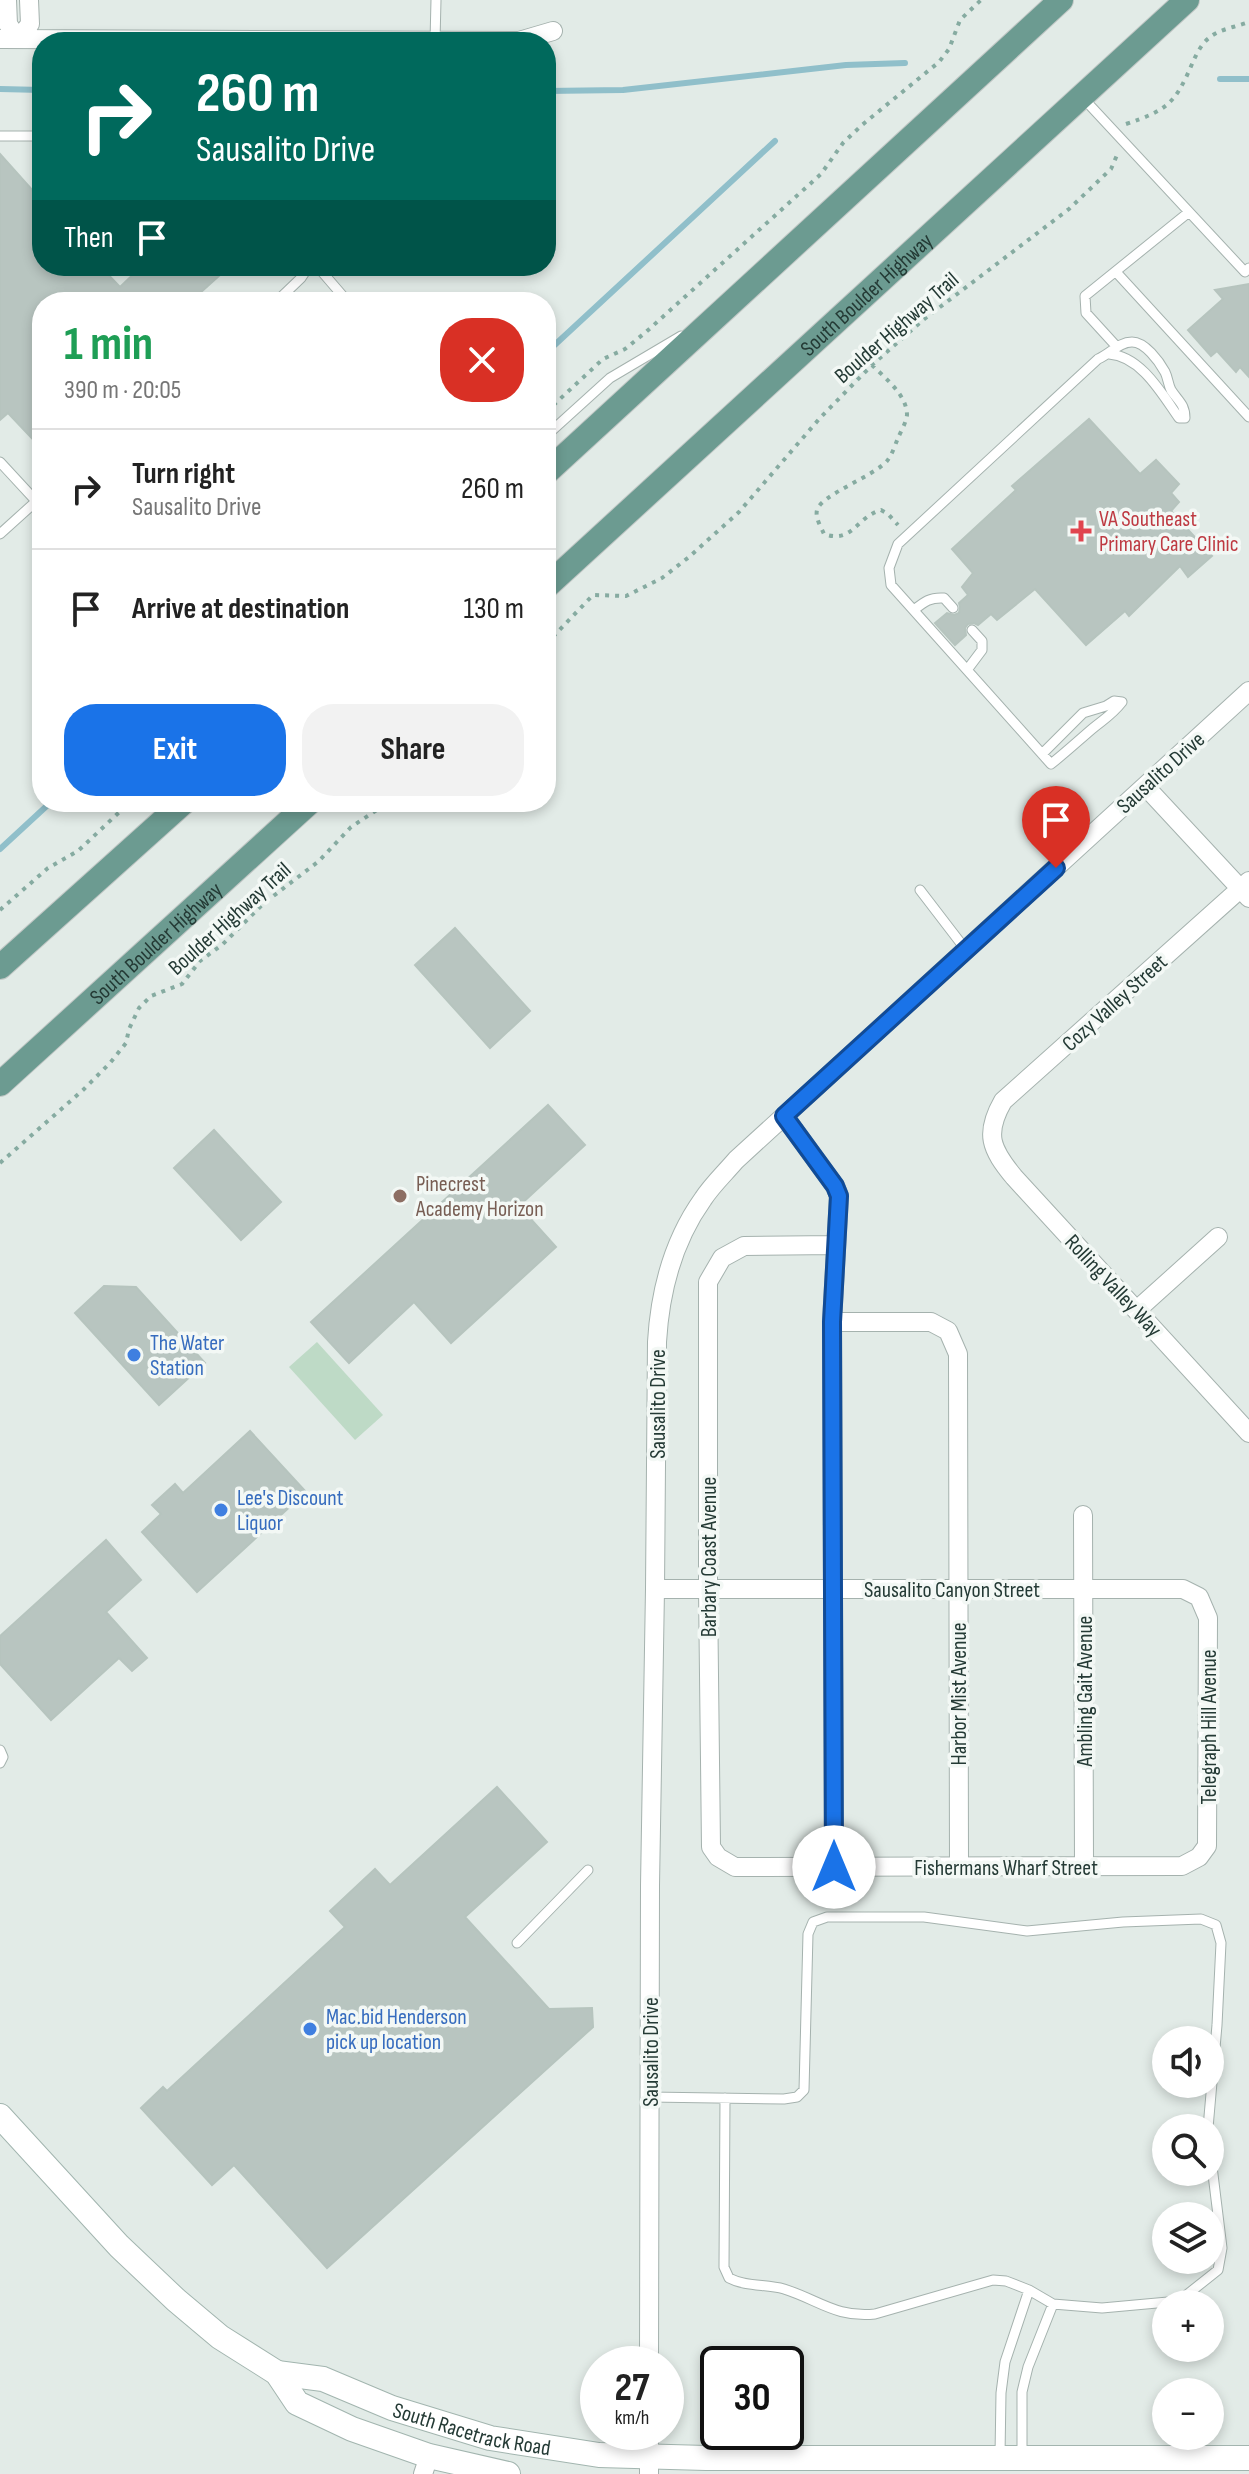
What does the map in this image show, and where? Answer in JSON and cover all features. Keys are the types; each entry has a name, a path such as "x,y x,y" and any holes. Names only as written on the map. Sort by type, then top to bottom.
{"main road":[{"path":"556,464 1061,0"},
{"name":"South Boulder Highway","path":"556,578 1187,0"},
{"path":"0,967 173,812"},
{"name":"South Boulder Highway","path":"0,1084 299,812"},
{"name":"South Racetrack Road","path":"0,2116 119,2246 220,2337 277,2373 297,2403 426,2465 508,2474"},
{"name":"South Racetrack Road","path":"277,2373 323,2379 392,2408 490,2438 649,2466 1011,2466 1249,2458"}],"street":[{"path":"7,0 9,39"},
{"path":"9,39 30,24 29,0"},
{"path":"9,39 32,39"},
{"name":"Sausalito Drive","path":"649,2346 650,1886 657,1342 659,1310 682,1234 703,1197 736,1160 1249,691"},
{"path":"1145,786 1246,889"},
{"name":"Cozy Valley Street","path":"990,1132 1003,1101 1246,889"},
{"path":"784,1116 839,1196 832,1322 834,1867"},
{"name":"Rolling Valley Way","path":"990,1132 996,1155 1014,1177 1249,1433"},
{"path":"1138,1309 1218,1237"},
{"name":"Barbary Coast Avenue","path":"718,1857 711,1847 708,1282 722,1258 744,1246 836,1245"},
{"name":"Harbor Mist Avenue","path":"832,1322 931,1322 948,1331 958,1354 959,1867"},
{"name":"Ambling Gait Avenue","path":"1083,1515 1084,1866"},
{"name":"Sausalito Canyon Street","path":"655,1589 1183,1589 1199,1597"},
{"name":"Telegraph Hill Avenue","path":"1199,1597 1208,1618 1207,1846 1199,1857"},
{"name":"Fishermans Wharf Street","path":"718,1857 735,1867 959,1867 1182,1866 1199,1857"}],"lane":[{"path":"435,32 436,0"},
{"path":"1082,96 1245,272 1249,268"},
{"path":"0,136 32,136"},
{"path":"1042,754 1083,713 1114,701 1122,702 1111,716 1051,764 1042,754 967,670 914,610 891,585 889,568 898,544 1098,359 1113,351 1128,341 1139,343 1161,365 1169,387 1184,405 1185,418 1179,418 1138,366 1113,351 1086,313 1085,296 1189,212"},
{"path":"1116,272 1249,417"},
{"path":"286,292 302,276"},
{"path":"326,276 339,292"},
{"path":"556,427 610,378 722,312"},
{"path":"0,462 32,492"},
{"path":"0,534 32,504"},
{"path":"914,610 928,599 937,597 944,598 953,608"},
{"path":"967,670 982,650 982,641 972,630"},
{"path":"920,890 966,950"},
{"path":"0,1750 3,1757 0,1763"},
{"path":"517,1943 588,1870"},
{"path":"650,2097 784,2099 797,2097 804,2090 808,1934 813,1922 827,1917 924,1917 1027,1931 1201,1919 1216,1925 1221,1943 1209,2114"},
{"path":"725,2098 724,2267 729,2278 738,2283 783,2289 842,2313 875,2314 993,2280 1006,2281 1029,2290 1053,2304 1102,2308 1179,2301 1218,2270 1222,2248 1214,2186"},
{"path":"1011,2466 1003,2378 1005,2362 1029,2290"},
{"path":"1011,2466 1025,2381 1042,2327 1053,2304"},
{"path":"1003,2378 1025,2381"}],"path":[{"path":"556,403 603,359 625,349 646,332 821,174 843,143 939,62 949,49 960,20 981,0"},
{"path":"1120,138 1126,123 1153,114 1178,95 1197,54 1210,36 1249,22"},
{"name":"Boulder Highway Trail","path":"556,634 593,595 626,596 652,584 689,557 739,512 820,418 872,365 923,320 1069,209 1093,187 1111,169 1120,138"},
{"path":"872,365 896,390 907,416 888,460 824,499 817,509 818,521 824,534 836,538 847,534 872,513 881,510 898,525"},
{"path":"0,910 48,868 78,851 119,812"},
{"name":"Boulder Highway Trail","path":"0,1163 110,1063 126,1043 139,1008 151,996 182,984 200,961 223,944 263,904 319,861 351,827 374,812"}],"green space":[{"path":"317,1342 383,1415 355,1440 289,1367"}],"building":[{"path":"0,154 32,190 32,276 110,276 120,287 132,276 219,276 201,292 32,292 32,438 8,413 0,420"},
{"path":"1249,284 1249,377 1240,367 1236,372 1217,351 1211,356 1188,330 1223,299 1215,290"},
{"name":"VA Southeast Primary Care Clinic","path":"1089,419 1140,474 1156,460 1179,484 1171,493 1179,502 1171,511 1212,556 1188,577 1180,566 1129,616 1125,611 1086,645 1035,589 997,620 991,614 978,625 968,624 966,635 955,645 935,623 947,613 959,613 959,603 968,595 962,587 973,573 952,549 1016,490 1012,486"},
{"path":"455,928 530,1011 490,1048 415,965"},
{"path":"548,1105 585,1145 519,1206 556,1247 451,1343 414,1302 349,1363 311,1322"},
{"path":"214,1130 281,1202 241,1240 174,1168"},
{"path":"104,1286 136,1287 205,1363 159,1405 75,1313"},
{"name":"Lee's Discount Liquor","path":"250,1431 306,1492 197,1592 142,1532 161,1514 152,1505 175,1484 183,1493"},
{"path":"106,1540 141,1580 106,1612 147,1658 132,1671 119,1658 51,1720 0,1664 0,1636"},
{"path":"497,1787 547,1842 465,1917 549,2009 592,2008 593,2027 327,2268 234,2165 212,2185 141,2108 163,2087 167,2091 345,1927 330,1911 375,1869 390,1885"}],"waterway":[{"path":"556,91 623,90 846,65 905,63"},
{"path":"1220,79 1249,79"},
{"path":"0,89 32,90"},
{"path":"556,344 775,141"},
{"path":"0,849 40,812"}],"place":[{"name":"VA Southeast Primary Care Clinic","path":"1081,531"},
{"name":"Pinecrest Academy Horizon","path":"400,1196"},
{"name":"The Water Station","path":"134,1355"},
{"name":"Lee's Discount Liquor","path":"221,1510"},
{"name":"Mac.bid Henderson pick up location","path":"310,2029"}],"route":[{"path":"834,1867 832,1322 839,1196 784,1116 1056,868"}]}
